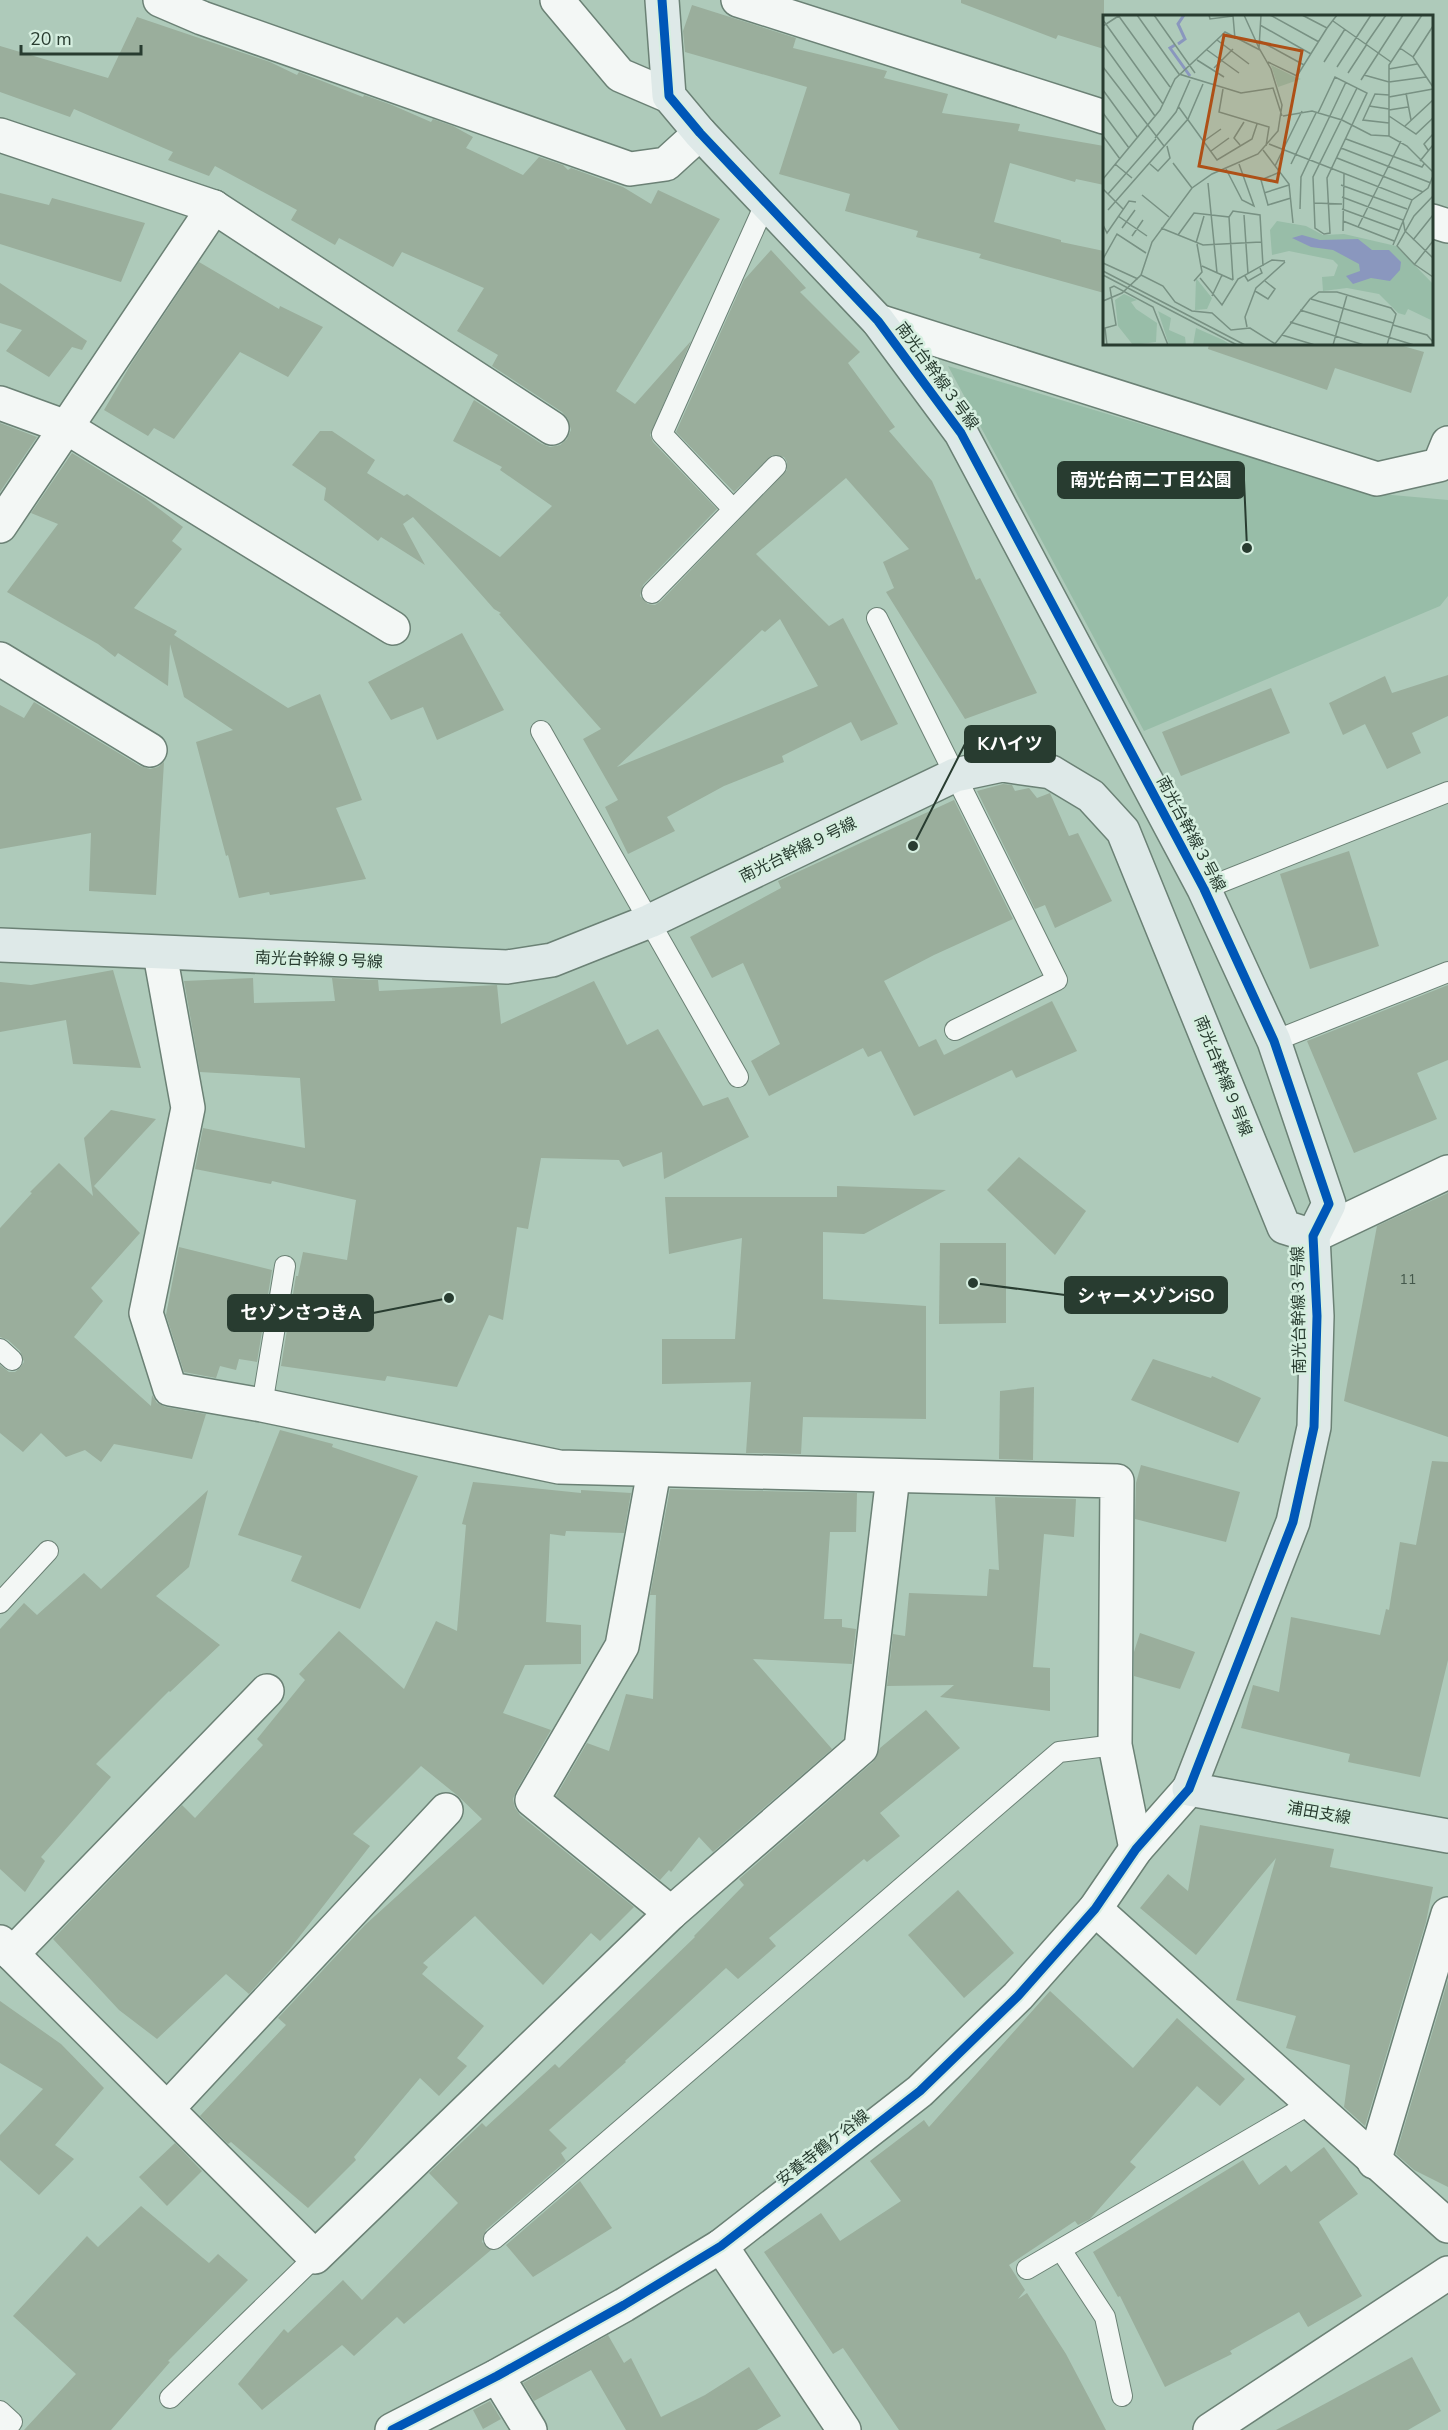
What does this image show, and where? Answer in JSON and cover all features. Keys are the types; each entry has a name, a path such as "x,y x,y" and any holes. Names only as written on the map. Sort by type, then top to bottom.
{"street":[{"path":"160,0 199,9 630,169 666,164 700,133"},
{"path":"557,0 620,75 669,96 662,0"},
{"path":"738,0 1103,117"},
{"name":"南光台幹線３号線","path":"669,96 700,133 878,321 961,433 1204,889 1274,1041 1329,1204 1313,1236 1317,1316 1314,1427 1293,1522 1190,1789"},
{"path":"0,135 214,207 552,428"},
{"path":"0,526 214,207"},
{"path":"1433,222 1448,226"},
{"path":"878,321 1377,479 1439,465 1448,443"},
{"path":"0,403 66,427 393,628"},
{"path":"0,659 150,750"},
{"name":"南光台幹線９号線","path":"0,945 160,954 507,967 552,960 650,921 955,775 1002,765 1051,772 1091,796 1123,831 1284,1227 1313,1236"},
{"path":"160,954 188,1108 146,1313 171,1389 261,1405 559,1467 1117,1481 1114,1745 1136,1849"},
{"path":"1313,1236 1448,1172"},
{"path":"654,1471 622,1646 532,1800 671,1913"},
{"path":"267,1691 4,1954 168,2108 315,2257 671,1913 861,1748 894,1476"},
{"name":"浦田支線","path":"1190,1789 1448,1836"},
{"name":"安養寺鶴ケ谷線","path":"392,2430 497,2376 624,2305 721,2246 920,2091 1018,1996 1095,1909 1136,1849 1190,1789"},
{"path":"168,2108 446,1810"},
{"path":"1095,1909 1374,2162 1448,2226"},
{"path":"1374,2162 1448,1914"},
{"path":"721,2246 844,2430"},
{"path":"1210,2430 1448,2273"},
{"path":"497,2376 530,2430"}],"lane":[{"path":"733,508 662,434 766,202"},
{"path":"652,593 733,508 777,466"},
{"path":"877,618 1057,980 955,1030"},
{"path":"542,731 738,1077"},
{"path":"1204,889 1448,792"},
{"path":"1274,1041 1448,972"},
{"path":"261,1405 285,1266"},
{"path":"0,1603 48,1551"},
{"path":"494,2239 1059,1752 1114,1745"},
{"path":"1027,2269 1310,2104"},
{"path":"1061,2250 1105,2317 1122,2396"},
{"path":"170,2398 315,2257"},
{"path":"0,2411 12,2422 5,2430"}],"green space":[{"path":"948,366 1370,493 1448,500 1448,596 1440,606 1144,731"}],"building":[{"path":"961,0 1104,0 1103,49 1058,35 1056,39 961,3"},
{"path":"692,5 796,38 793,48 887,71 884,78 948,94 942,113 1020,124 1018,131 1103,146 1103,185 1076,179 1075,182 1010,163 994,222 1061,240 1061,242 1103,251 1103,293 979,258 981,254 916,237 918,231 845,211 850,194 779,174 807,87 685,52 683,31"},
{"path":"137,17 270,62 297,75 299,72 363,97 364,95 392,105 431,122 433,119 453,126 473,137 466,148 523,175 539,157 563,165 568,170 571,168 623,187 651,204 658,190 720,219 616,391 635,404 691,341 650,435 653,442 717,509 643,585 640,596 648,604 655,605 661,601 787,470 784,457 772,455 734,492 676,432 744,280 771,250 806,288 800,292 860,352 848,363 895,427 889,431 932,481 976,580 980,578 1037,693 965,719 886,592 894,588 883,562 909,549 846,478 756,554 829,626 843,618 898,724 861,741 851,722 782,756 784,762 724,786 667,817 675,831 628,854 605,807 618,800 583,739 601,729 499,614 501,613 494,609 413,517 403,524 425,565 381,537 378,541 324,500 326,488 292,465 320,431 332,431 375,460 367,473 404,496 407,494 500,557 552,506 500,470 502,467 453,441 474,400 550,447 560,445 567,439 571,430 568,419 562,412 492,366 498,355 457,331 484,288 402,252 393,267 339,238 335,245 291,220 297,210 215,166 209,176 168,160 173,152 74,109 70,117 0,92 0,46 108,78","holes":["780,619 818,686 617,767 762,630 765,632"]},
{"path":"0,193 49,205 52,198 145,223 121,282 0,244"},
{"path":"199,262 279,309 280,306 323,327 288,377 240,352 174,439 154,428 148,436 104,410 131,364"},
{"path":"0,283 87,341 82,350 72,347 49,377 6,351 22,330 0,323"},
{"path":"1209,345 1400,345 1424,352 1411,393 1335,368 1327,390 1208,349"},
{"path":"0,423 37,437 0,492"},
{"path":"72,453 145,498 183,527 172,541 182,549 134,608 177,631 174,635 288,708 320,694 362,800 336,808 366,879 239,898 196,742 233,730 184,697 170,644 168,686 118,653 115,657 98,644 7,592 58,524 31,513"},
{"path":"462,633 504,710 437,740 423,707 391,720 368,682"},
{"path":"1448,675 1448,716 1412,733 1421,753 1387,769 1365,724 1343,735 1329,703 1385,676 1392,693"},
{"path":"1271,688 1290,733 1181,776 1162,732"},
{"path":"34,702 140,766 150,769 164,762 156,895 89,891 91,833 0,849 0,705 24,718"},
{"path":"1003,784 1012,785 1015,791 1029,788 1037,798 1050,793 1069,836 1078,833 1112,901 1055,928 1045,905 1035,909 977,791"},
{"path":"954,800 1013,919 884,981 919,1047 936,1039 944,1055 1052,1001 1077,1051 1016,1078 1012,1070 914,1116 881,1051 868,1057 863,1048 769,1096 751,1061 780,1044 743,963 712,978 690,937 781,888 778,881"},
{"path":"1349,851 1379,946 1310,969 1280,874"},
{"path":"113,970 141,1068 73,1064 66,1020 0,1032 0,982 31,985"},
{"path":"253,978 254,1003 335,1001 332,978 378,980 379,991 497,985 501,1024 594,981 627,1045 658,1029 703,1106 728,1097 749,1137 664,1179 662,1152 623,1167 619,1160 541,1158 528,1229 517,1227 503,1320 489,1315 457,1387 387,1376 385,1381 281,1366 296,1276 298,1276 303,1252 347,1260 356,1200 272,1181 271,1184 195,1169 203,1128 305,1148 300,1078 200,1072 184,981"},
{"path":"1448,985 1448,1060 1417,1073 1437,1119 1354,1153 1307,1041"},
{"path":"111,1110 156,1119 94,1186 140,1233 91,1288 103,1301 74,1337 151,1406 152,1395 157,1403 166,1407 206,1414 192,1459 114,1444 101,1462 85,1450 66,1457 41,1433 23,1452 0,1433 0,1365 9,1372 15,1372 24,1362 20,1351 8,1340 0,1337 0,1228 32,1193 30,1192 59,1163 93,1196 84,1138"},
{"path":"1019,1157 1086,1211 1055,1255 987,1190"},
{"path":"837,1186 946,1190 864,1234 823,1232 823,1299 926,1306 926,1419 803,1417 801,1454 746,1453 751,1382 662,1384 662,1339 735,1339 742,1238 669,1254 665,1197 837,1197"},
{"path":"1448,1193 1448,1437 1344,1401 1377,1226"},
{"path":"940,1243 1006,1243 1006,1323 939,1324"},
{"path":"179,1247 272,1270 257,1362 239,1359 236,1370 220,1366 216,1378 184,1372 166,1315"},
{"path":"1153,1359 1211,1378 1212,1376 1261,1398 1238,1443 1131,1400"},
{"path":"1034,1387 1033,1460 999,1459 1000,1391"},
{"path":"280,1430 333,1444 332,1447 418,1476 360,1609 291,1581 302,1556 238,1535"},
{"path":"1432,1461 1448,1462 1448,1660 1420,1777 1348,1762 1350,1754 1241,1728 1253,1685 1279,1692 1291,1617 1380,1635 1386,1609 1389,1610 1400,1542 1416,1545"},
{"path":"1141,1465 1240,1492 1226,1542 1135,1519 1136,1483"},
{"path":"473,1482 581,1493 581,1490 631,1493 624,1533 566,1531 565,1536 550,1534 546,1622 581,1625 581,1664 525,1665 503,1713 551,1730 516,1791 513,1799 515,1808 520,1815 634,1907 600,1941 591,1933 543,1985 475,1916 423,1963 428,1967 422,1974 484,2026 457,2058 467,2066 439,2096 420,2078 354,2157 356,2160 308,2208 231,2142 228,2144 200,2116 286,2025 278,2018 365,1925 482,1819 421,1766 353,1834 370,1846 289,1950 249,1994 226,1974 157,2039 119,2010 53,1939 182,1805 195,1818 263,1745 257,1739 305,1680 299,1674 339,1631 404,1689 436,1621 457,1631 466,1525 462,1524"},
{"path":"670,1489 857,1493 856,1532 830,1532 824,1619 842,1619 842,1627 856,1629 852,1664 753,1659 832,1749 713,1852 699,1837 671,1872 669,1870 660,1880 556,1796 587,1743 609,1751 626,1694 653,1699 656,1595 650,1595"},
{"path":"208,1490 189,1567 156,1596 220,1645 169,1691 96,1764 111,1777 41,1857 45,1861 25,1892 0,1869 0,1629 24,1603 37,1615 84,1573 101,1589"},
{"path":"995,1497 1076,1499 1074,1537 1044,1534 1033,1667 1050,1668 1050,1711 940,1697 954,1685 887,1686 893,1634 905,1636 909,1593 987,1596 989,1569 999,1570"},
{"path":"1140,1633 1195,1652 1180,1689 1134,1676 1134,1652"},
{"path":"926,1710 960,1748 880,1813 900,1836 867,1862 864,1859 769,1938 776,1946 738,1979 726,1968 626,2062 549,2130 567,2148 561,2153 566,2161 486,2230 482,2242 491,2250 404,2324 397,2317 354,2356 342,2345 262,2410 238,2384 284,2329 288,2333 343,2280 362,2300 458,2203 429,2173 482,2123 486,2127 555,2064 559,2068 695,1937 744,1885 739,1879 873,1762 880,1748"},
{"path":"1200,1825 1334,1849 1330,1867 1433,1887 1426,1922 1365,2126 1344,2107 1350,2065 1286,2048 1296,2016 1236,2000 1276,1858 1196,1955 1140,1908 1168,1874 1188,1891"},
{"path":"958,1890 1014,1953 964,1998 908,1935"},
{"path":"1448,1980 1448,2187 1414,2170 1396,2154"},
{"path":"1050,1991 1133,2068 1177,2018 1245,2079 1220,2106 1197,2086 1130,2162 1136,2167 1090,2219 1078,2225 1075,2221 1009,2265 1025,2290 1018,2299 1027,2293 1066,2354 1106,2430 899,2430 843,2348 833,2354 764,2252 821,2213 840,2241 901,2201 870,2161 924,2120 929,2127"},
{"path":"0,2001 61,2044 104,2088 55,2145 74,2159 39,2195 0,2160 0,2135 43,2089 0,2063"},
{"path":"175,2143 202,2171 167,2206 139,2177"},
{"path":"1324,2147 1358,2194 1319,2222 1362,2296 1308,2327 1299,2312 1230,2351 1232,2354 1165,2387 1120,2296 1118,2297 1093,2252 1243,2160 1259,2185 1286,2165 1291,2172"},
{"path":"580,2181 612,2228 533,2277 506,2245"},
{"path":"141,2206 209,2263 218,2254 248,2280 168,2361 170,2362 111,2430 24,2430 76,2374 13,2316 87,2236 98,2247"},
{"path":"608,2335 624,2363 631,2358 661,2417 705,2395 749,2367 781,2416 757,2430 626,2430 591,2370 534,2401 523,2383"},
{"path":"1412,2357 1441,2411 1408,2430 1276,2430"},
{"path":"490,2401 501,2419 483,2429 473,2410"}],"cycle path":[{"path":"392,2430 497,2376 624,2305 721,2246 920,2091 1018,1996 1095,1909 1136,1849 1189,1789 1293,1522 1314,1427 1317,1316 1313,1236 1329,1204 1274,1041 1204,889 961,433 878,321 700,133 669,96 662,0"}],"place":[{"name":"南光台南二丁目公園","path":"1247,548"},
{"name":"Kハイツ","path":"913,846"},
{"name":"シャーメゾンiSO","path":"973,1283"},
{"name":"セゾンさつきA","path":"449,1298"}]}
